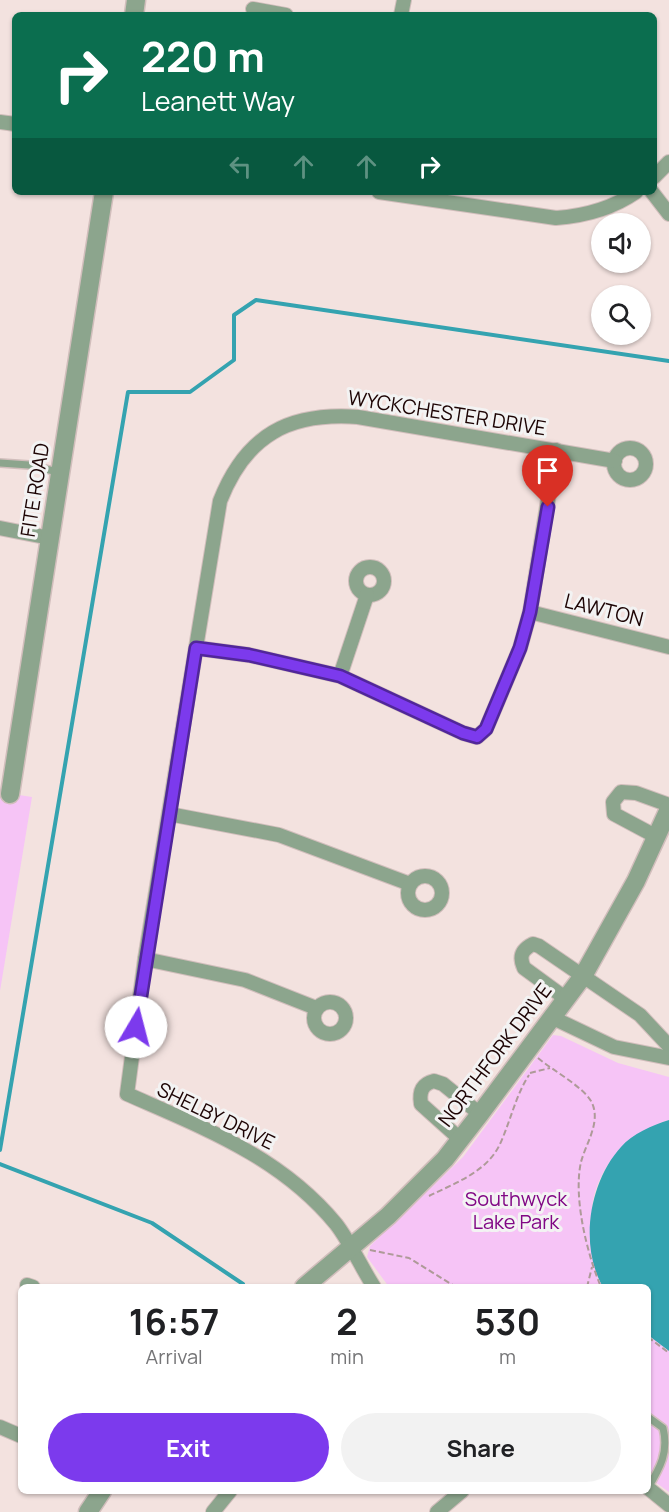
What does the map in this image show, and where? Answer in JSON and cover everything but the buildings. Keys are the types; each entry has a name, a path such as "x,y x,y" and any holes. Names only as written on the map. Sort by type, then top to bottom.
{"street":[{"path":"252,9 269,12"},
{"path":"657,174 669,162"},
{"name":"FITE ROAD","path":"10,794 11,772 104,195"},
{"path":"399,195 556,218 577,216 604,208 630,195"},
{"path":"654,195 669,214"},
{"name":"WYCKCHESTER DRIVE","path":"127,1095 145,959 220,501 231,473 246,455 275,431 301,420 326,415 358,417 615,461"},
{"path":"196,648 249,655 340,676 463,733 477,737 486,729 520,648 530,612 556,450"},
{"path":"0,528 50,538"},
{"path":"340,676 367,595"},
{"name":"LAWTON","path":"530,612 669,647"},
{"path":"657,837 619,819 614,814 613,802 621,792 636,793 669,807"},
{"name":"NORTHFORK DRIVE","path":"308,1284 388,1216 445,1159 480,1114 583,976 622,909 669,807"},
{"path":"169,814 279,835 410,884"},
{"path":"565,998 524,968 520,960 522,953 532,944 539,946 640,1014 669,1046"},
{"path":"145,959 245,980 316,1008"},
{"path":"551,1017 614,1047 669,1058"},
{"path":"460,1139 421,1104 420,1091 434,1081 443,1084 480,1114"},
{"name":"SHELBY DRIVE","path":"127,1095 217,1133 273,1166 320,1207 337,1226 372,1284"},
{"path":"0,1427 18,1435"},
{"path":"651,1490 669,1505"},
{"path":"88,1512 100,1494"},
{"path":"213,1512 228,1494"},
{"path":"437,1512 458,1494"}],"lane":[{"path":"0,463 29,465 60,472"},
{"path":"651,1419 663,1428 668,1448 666,1457 651,1483"}],"path":[{"path":"426,1198 477,1171 492,1156 499,1145 516,1096 544,1049"},
{"path":"538,1058 583,1091 593,1106 594,1124 581,1162 578,1192 592,1268 600,1284"},
{"path":"530,1073 550,1068"},
{"path":"370,1250 377,1244"},
{"path":"350,1249 370,1250 409,1258 451,1284"},
{"path":"588,1284 592,1268"},
{"path":"651,1339 669,1353"}],"green space":[{"path":"0,792 32,797 0,991"},
{"name":"Southwyck Lake Park","path":"553,1035 561,1036 618,1063 669,1077 669,1120 641,1133 617,1153 600,1179 595,1193 592,1209 593,1235 598,1278 601,1284 387,1284 367,1257 370,1246 463,1157"},
{"path":"651,1337 669,1351 669,1492 651,1479"}],"water":[{"path":"669,1120 669,1351 651,1337 651,1284 602,1284 591,1253 591,1215 601,1178 621,1147 650,1127"}],"waterway":[{"path":"0,1150 128,392 190,392 234,360 234,315 256,300 669,361"},
{"path":"0,1164 152,1223 243,1284"}],"route":[{"path":"136,1027 196,648 249,655 340,676 463,733 477,737 486,729 520,648 530,612 548,507"}]}
